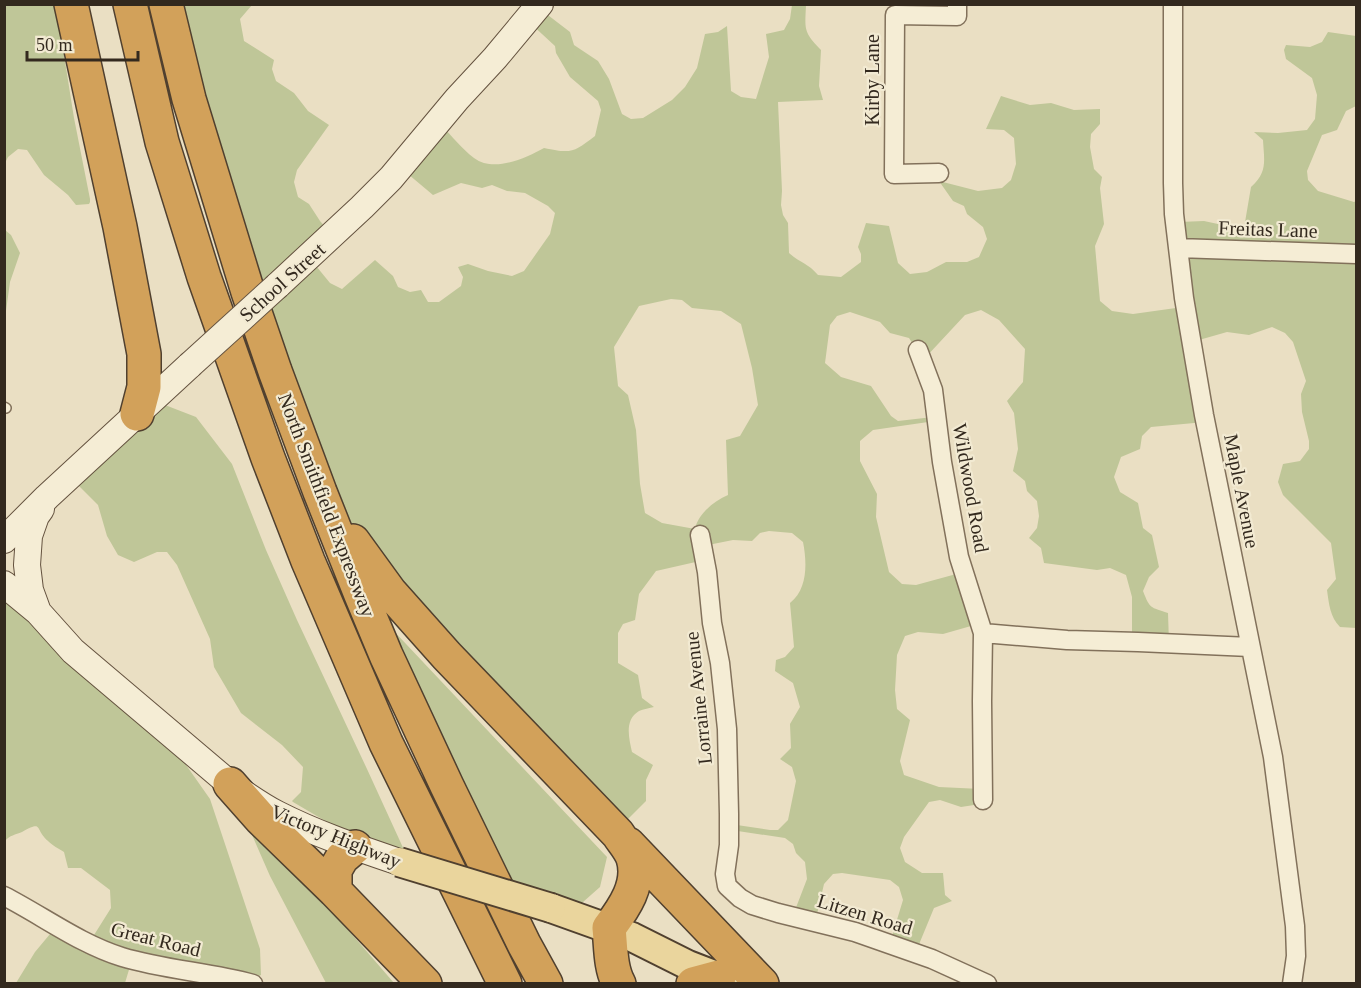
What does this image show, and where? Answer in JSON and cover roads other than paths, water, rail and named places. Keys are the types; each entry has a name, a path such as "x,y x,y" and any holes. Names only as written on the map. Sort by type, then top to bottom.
{"highway":[{"path":"71,4 120,227 144,354 144,387 137,414"},
{"name":"North Smithfield Expressway","path":"130,4 162,142 204,277 272,468 308,561 386,743 505,984"},
{"name":"North Smithfield Expressway","path":"166,4 189,99 248,292 303,448 386,655 447,786 546,984"},
{"path":"303,448 340,520 390,592 447,656 762,984"},
{"path":"230,784 261,819 425,984"},
{"path":"618,834 633,860 635,879 622,911 609,928 615,977 619,984"},
{"path":"335,891 335,870 342,858 355,847"}],"main road":[{"name":"Victory Highway","path":"399,862 609,928 688,965 714,981"}],"street":[{"name":"School Street","path":"4,540 47,497 363,207 391,178 540,4"},
{"name":"Kirby Lane","path":"939,173 894,174 895,15 957,16 957,4"},
{"name":"Maple Avenue","path":"1173,4 1174,214 1184,298 1204,415 1273,757 1295,926 1296,956 1292,984"},
{"name":"Freitas Lane","path":"1178,248 1356,254"},
{"name":"Wildwood Road","path":"918,350 933,390 942,462 959,557 983,633 983,800"},
{"path":"38,612 30,590 27,565 29,536 36,516 47,497"},
{"name":"Lorraine Avenue","path":"700,535 720,663 727,729 729,845 725,874 730,891"},
{"name":"Victory Highway","path":"4,584 38,612 73,651 230,784 277,814 355,847 399,862"},
{"path":"983,633 1067,640 1250,647"},
{"name":"Litzen Road","path":"730,891 752,905 855,932 932,959 987,984"},
{"name":"Great Road","path":"4,896 34,911 82,941 123,958 245,981"}]}
